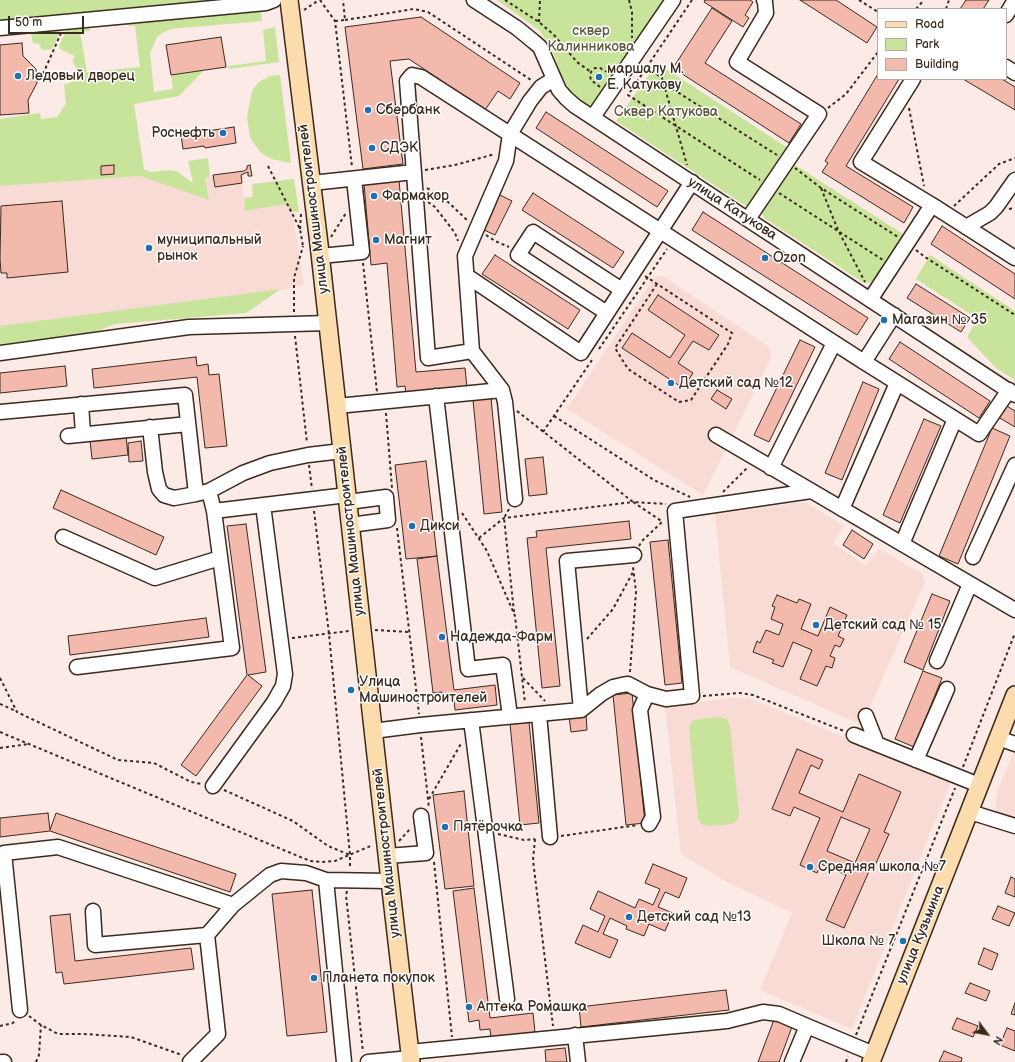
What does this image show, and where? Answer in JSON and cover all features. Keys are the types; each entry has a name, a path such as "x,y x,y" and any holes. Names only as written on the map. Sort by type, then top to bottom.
{"main road":[{"name":"улица Машиностроителей","path":"289,0 320,250 386,850 411,1057"},
{"name":"улица Кузьмина","path":"873,1058 1015,695"}],"street":[{"path":"0,28 258,3 274,0"},
{"name":"улица Катукова","path":"474,0 517,28 540,47 559,90 566,98 870,300 1012,392"},
{"path":"593,117 673,0"},
{"path":"748,219 819,114 737,62 766,13 764,0"},
{"path":"1007,13 1015,0"},
{"path":"472,351 428,358 407,81 412,75 421,77 834,343 979,434 1012,392"},
{"path":"515,499 503,396 472,351 467,276 464,256 506,160 510,134 530,101 541,87 554,79"},
{"path":"912,80 861,162 1015,258"},
{"path":"320,250 362,252 354,179"},
{"path":"312,183 354,179 415,182"},
{"path":"966,227 990,214 996,208 1015,180"},
{"path":"467,276 580,353 660,231 690,181"},
{"path":"870,300 907,243 929,203"},
{"path":"607,313 518,255 533,232 622,290"},
{"path":"864,362 894,315"},
{"path":"0,353 190,327 328,323"},
{"path":"771,468 834,343"},
{"path":"842,509 897,382"},
{"path":"0,412 185,395 188,424 202,492 214,511 232,648 77,667"},
{"path":"337,406 436,396 503,396"},
{"path":"436,396 468,669 504,665 510,716"},
{"path":"81,404 84,434"},
{"path":"902,544 955,419"},
{"path":"68,436 188,424"},
{"path":"150,427 158,489 164,494 174,498 202,492 243,473 270,463 308,455 342,451"},
{"path":"716,435 1015,610"},
{"path":"973,557 1015,465"},
{"path":"373,731 420,725 472,724 510,716 581,710 600,694 613,687 628,684 647,694 666,699 692,696 673,507 709,506 811,491"},
{"path":"214,511 313,500 386,498 388,520 350,525"},
{"path":"212,786 274,702 283,686 285,674 263,505"},
{"path":"62,537 155,578 220,558"},
{"path":"581,710 567,561 634,555"},
{"path":"937,661 970,584"},
{"path":"916,760 946,689"},
{"path":"647,694 640,710 653,818 649,824"},
{"path":"532,714 550,837"},
{"path":"866,716 878,744"},
{"path":"472,724 507,999"},
{"path":"854,735 979,785"},
{"path":"998,738 1015,744"},
{"path":"970,812 1015,826"},
{"path":"386,850 426,853 426,813"},
{"path":"20,1010 4,853 58,847 233,905"},
{"path":"93,911 95,945 207,935 233,905 270,875 281,871 306,873 326,880 349,879 390,881"},
{"path":"326,880 344,1062"},
{"path":"196,1061 218,1034 207,935"},
{"path":"366,1058 411,1057 453,1048 727,1020 763,1012 779,1014 853,1045 873,1058"},
{"path":"792,1062 807,1026"},
{"path":"575,1036 578,1062"}],"path":[{"path":"320,0 335,21 354,179"},
{"path":"343,0 345,20"},
{"path":"505,0 539,22 554,35 577,62 591,72"},
{"path":"539,22 540,0"},
{"path":"629,0 632,12 632,40"},
{"path":"692,0 628,95 888,263"},
{"path":"859,0 877,11"},
{"path":"917,8 924,0"},
{"path":"335,21 414,10 428,12"},
{"path":"819,114 846,94 877,53"},
{"path":"647,67 662,78 688,169 690,181"},
{"path":"600,87 591,80 591,72 595,68 600,68 609,74"},
{"path":"909,107 929,203"},
{"path":"415,182 455,165 507,150"},
{"path":"944,213 999,164 1015,158"},
{"path":"268,166 300,229 303,246 294,278 295,324 308,455 329,634 350,855 349,879 346,895 366,1058"},
{"path":"415,182 448,202 476,228 495,241 521,252"},
{"path":"415,182 455,233 464,256"},
{"path":"821,188 838,230 867,284"},
{"path":"320,250 327,243 356,196"},
{"path":"599,350 673,239"},
{"path":"907,243 925,257 1015,315"},
{"path":"362,252 379,402 386,410 393,495"},
{"path":"635,270 648,277 732,333 728,344 691,400 679,402 628,369 615,348 657,284"},
{"path":"543,432 594,356"},
{"path":"503,396 543,432 633,502 662,522"},
{"path":"554,416 654,480 709,506 756,459"},
{"path":"448,498 459,509 487,551 515,616"},
{"path":"479,538 504,518 515,499"},
{"path":"504,518 633,502 673,507 662,522 642,541 634,555 633,571 636,592 628,684"},
{"path":"504,518 522,678 532,714"},
{"path":"0,732 310,861 335,861 373,845 386,850 400,840 426,813 428,800 397,526"},
{"path":"576,652 613,609 633,571"},
{"path":"281,640 362,629 409,632"},
{"path":"846,1062 960,777 1015,632"},
{"path":"0,678 17,712"},
{"path":"522,678 555,712"},
{"path":"692,696 728,694 753,695 854,735"},
{"path":"0,704 118,760 154,763 191,782 212,786 293,821 328,846 350,855"},
{"path":"428,800 472,724"},
{"path":"0,748 29,744"},
{"path":"550,837 649,824"},
{"path":"485,831 524,840 535,839 533,860 555,1038"},
{"path":"434,857 453,1048"},
{"path":"0,1026 13,1023 20,1010 41,1025 58,1034 131,1037 196,1061"},
{"path":"36,1062 39,1055 41,1025"}],"shaded area":[{"name":"муниципальный рынок","path":"241,173 245,211 291,204 304,284 285,289 0,326 0,186 140,176 208,199 205,178"},
{"name":"Детский сад №12","path":"655,276 664,277 769,347 771,358 703,495 567,409"},
{"name":"Детский сад № 15","path":"805,502 844,526 833,543 866,566 879,548 922,574 925,582 862,725 730,667 715,514"},
{"name":"Средняя школа №7","path":"732,698 749,698 951,781 852,1029 760,990 792,913 725,881 681,854 665,707"},
{"path":"1015,749 1015,818 995,812 997,792"}],"green space":[{"path":"0,0 245,0 0,24"},
{"name":"сквер Калинникова","path":"497,0 665,0 591,109 573,97 560,72 552,49 540,31"},
{"path":"261,9 262,21 171,29 162,33 157,37 150,53 154,92 173,89 171,75 204,70 179,96 134,104 144,169 150,172 169,170 176,171 193,183 188,161 208,158 210,177 205,178 209,200 140,176 0,186 0,119 40,113 41,119 57,117 66,104 64,85 74,79 77,70 72,61 75,56 60,49 59,46 69,25 89,26 90,31 80,32 87,72 140,67 135,26 129,26 126,23"},
{"path":"63,26 52,49 42,50 39,44 33,43 31,33 0,36 0,31"},
{"path":"275,27 279,62 229,69 228,66 266,61 263,30"},
{"name":"Сквер Катукова","path":"657,63 788,148 749,208 616,121"},
{"path":"280,75 291,163 271,159 261,153 250,138 247,117 252,91 259,82 270,76"},
{"path":"792,163 903,234 872,282 864,283 764,218 762,208"},
{"path":"294,179 299,212 290,211 288,204 245,211 244,198 253,197 252,184"},
{"path":"930,255 1015,311 1015,380 996,368 967,337 978,319 916,279"},
{"path":"281,289 246,313 115,324 88,335 0,346 0,326"},
{"path":"719,717 727,719 730,726 739,814 737,820 732,824 708,826 701,824 698,818 689,729 692,721"}],"building":[{"path":"705,0 750,0 753,2 745,15 749,18 743,27 704,2"},
{"path":"800,0 836,0 877,27 867,43"},
{"path":"966,0 989,0 984,8 961,8"},
{"path":"712,8 732,21 705,63 801,124 789,143 673,68"},
{"path":"421,17 520,83 510,99 498,91 485,110 409,59 390,61 403,164 363,169 345,27"},
{"path":"221,37 226,67 171,75 166,45"},
{"name":"Ледовый дворец","path":"22,43 23,56 36,69 37,83 28,100 29,113 0,115 0,45"},
{"path":"877,76 877,80 898,80 846,166 913,207 904,223 822,172 828,163 825,161"},
{"path":"965,80 1004,80 1015,87 1015,110"},
{"path":"546,112 668,191 657,207 536,128"},
{"path":"234,127 236,143 205,148 204,146 183,149 181,135"},
{"path":"114,165 114,174 101,175 101,166"},
{"path":"250,165 252,176 248,176 248,172 241,175 242,183 215,187 213,175 244,171 247,169 247,166"},
{"path":"399,180 416,372 465,368 467,388 406,394 405,386 397,387 387,263 371,265 364,184"},
{"path":"533,193 624,252 613,268 522,210"},
{"path":"498,194 512,201 495,235 482,229"},
{"path":"62,201 68,272 7,278 7,273 1,273 1,206"},
{"path":"703,212 868,318 857,335 692,230"},
{"path":"942,226 1015,274 1015,299 931,244"},
{"path":"495,255 580,310 568,329 482,274"},
{"path":"916,284 970,318 961,332 907,298"},
{"path":"658,295 719,335 709,350 693,341 678,363 693,373 683,388 622,348 632,333 670,358 685,335 648,310"},
{"path":"800,340 815,347 769,442 754,435"},
{"path":"900,342 990,401 979,418 889,359"},
{"path":"196,357 197,366 208,364 209,375 219,374 227,446 205,448 197,377 94,388 92,369"},
{"path":"65,366 67,386 0,393 0,373"},
{"path":"863,382 879,389 842,480 825,473"},
{"path":"717,390 732,399 726,409 711,399"},
{"path":"491,398 502,512 484,514 473,400"},
{"path":"1005,405 1015,411 1015,427 998,417"},
{"path":"924,419 941,426 900,523 883,515"},
{"path":"992,428 1010,436 958,564 939,556"},
{"path":"126,436 128,455 92,459 90,440"},
{"path":"141,441 143,461 129,462 128,443"},
{"path":"543,457 547,494 529,496 525,459"},
{"path":"426,461 437,556 406,559 395,465"},
{"path":"61,490 164,537 156,555 53,508"},
{"path":"629,521 631,539 546,548 560,686 542,688 527,538 537,537 536,531"},
{"path":"246,524 266,672 248,675 262,686 196,776 181,765 247,675 227,526"},
{"path":"852,530 873,544 864,559 843,545"},
{"path":"668,540 682,683 665,685 650,542"},
{"path":"437,556 454,690 495,685 497,705 455,710 454,700 443,702 442,692 433,693 417,559"},
{"path":"932,594 950,601 923,670 904,662"},
{"path":"777,595 797,603 799,599 811,604 801,629 818,636 830,607 847,615 838,636 844,639 840,647 835,645 830,656 835,658 832,668 826,666 817,686 800,679 812,650 793,642 783,667 772,663 774,660 753,652 757,641 760,643 766,630 779,635 783,624 771,619 775,607 772,606"},
{"path":"206,618 209,637 70,655 68,636"},
{"path":"923,671 942,678 914,747 895,739"},
{"path":"632,693 645,823 626,825 613,695"},
{"path":"586,714 587,730 571,732 569,716"},
{"path":"529,722 539,823 520,825 510,724"},
{"path":"797,749 823,760 819,769 811,765 799,793 843,812 859,774 901,792 884,832 889,834 873,870 870,869 844,928 826,920 846,875 821,864 817,873 800,865 820,818 794,807 790,816 772,809","holes":["841,817 870,829 855,863 827,851"]},
{"path":"464,791 474,886 445,889 433,795"},
{"path":"48,813 50,830 56,813 236,874 230,892 50,831 0,837 0,818"},
{"path":"653,864 687,878 679,898 665,892 658,907 673,913 665,931 649,924 644,936 626,929 627,926 610,918 603,934 618,940 610,958 575,943 583,925 598,932 605,916 590,909 598,891 635,908 639,899 653,905 660,889 645,883"},
{"path":"1011,877 1015,879 1015,897 1005,893"},
{"path":"474,888 490,1018 533,1013 535,1032 491,1038 490,1029 480,1030 479,1020 469,1022 453,891"},
{"path":"312,890 327,1032 287,1036 272,894"},
{"path":"998,906 1015,913 1009,926 992,919"},
{"path":"70,914 75,961 191,948 194,969 64,984 62,972 56,973 50,916"},
{"path":"984,948 998,954 992,970 978,964"},
{"path":"970,983 990,991 986,1001 965,993"},
{"path":"726,990 729,1010 581,1027 579,1007"},
{"path":"1015,1003 1015,1015 1011,1014"},
{"path":"775,1017 793,1024 779,1062 758,1062"},
{"path":"957,1018 978,1026 973,1037 952,1029"},
{"path":"1007,1028 1015,1031 1015,1051 1000,1045"},
{"path":"565,1048 567,1062 546,1062 545,1050"},
{"path":"944,1051 962,1058 961,1062 939,1062"}],"place":[{"name":"Ледовый дворец","path":"18,76"},
{"name":"маршалу М. Е. Катукову","path":"599,77"},
{"name":"Сбербанк","path":"368,110"},
{"name":"Роснефть","path":"223,133"},
{"name":"СДЭК","path":"372,148"},
{"name":"Фармакор","path":"374,196"},
{"name":"Магнит","path":"376,240"},
{"name":"муниципальный рынок","path":"149,248"},
{"name":"Ozon","path":"765,258"},
{"name":"Магазин № 35","path":"884,320"},
{"name":"Детский сад №12","path":"671,383"},
{"name":"Дикси","path":"412,526"},
{"name":"Детский сад № 15","path":"816,625"},
{"name":"Надежда-Фарм","path":"442,637"},
{"name":"Улица Машиностроителей","path":"351,690"},
{"name":"Пятёрочка","path":"445,827"},
{"name":"Средняя школа №7","path":"810,867"},
{"name":"Детский сад №13","path":"629,917"},
{"name":"Школа № 7","path":"903,941"},
{"name":"Планета покупок","path":"314,978"},
{"name":"Аптека Ромашка","path":"469,1007"}]}
